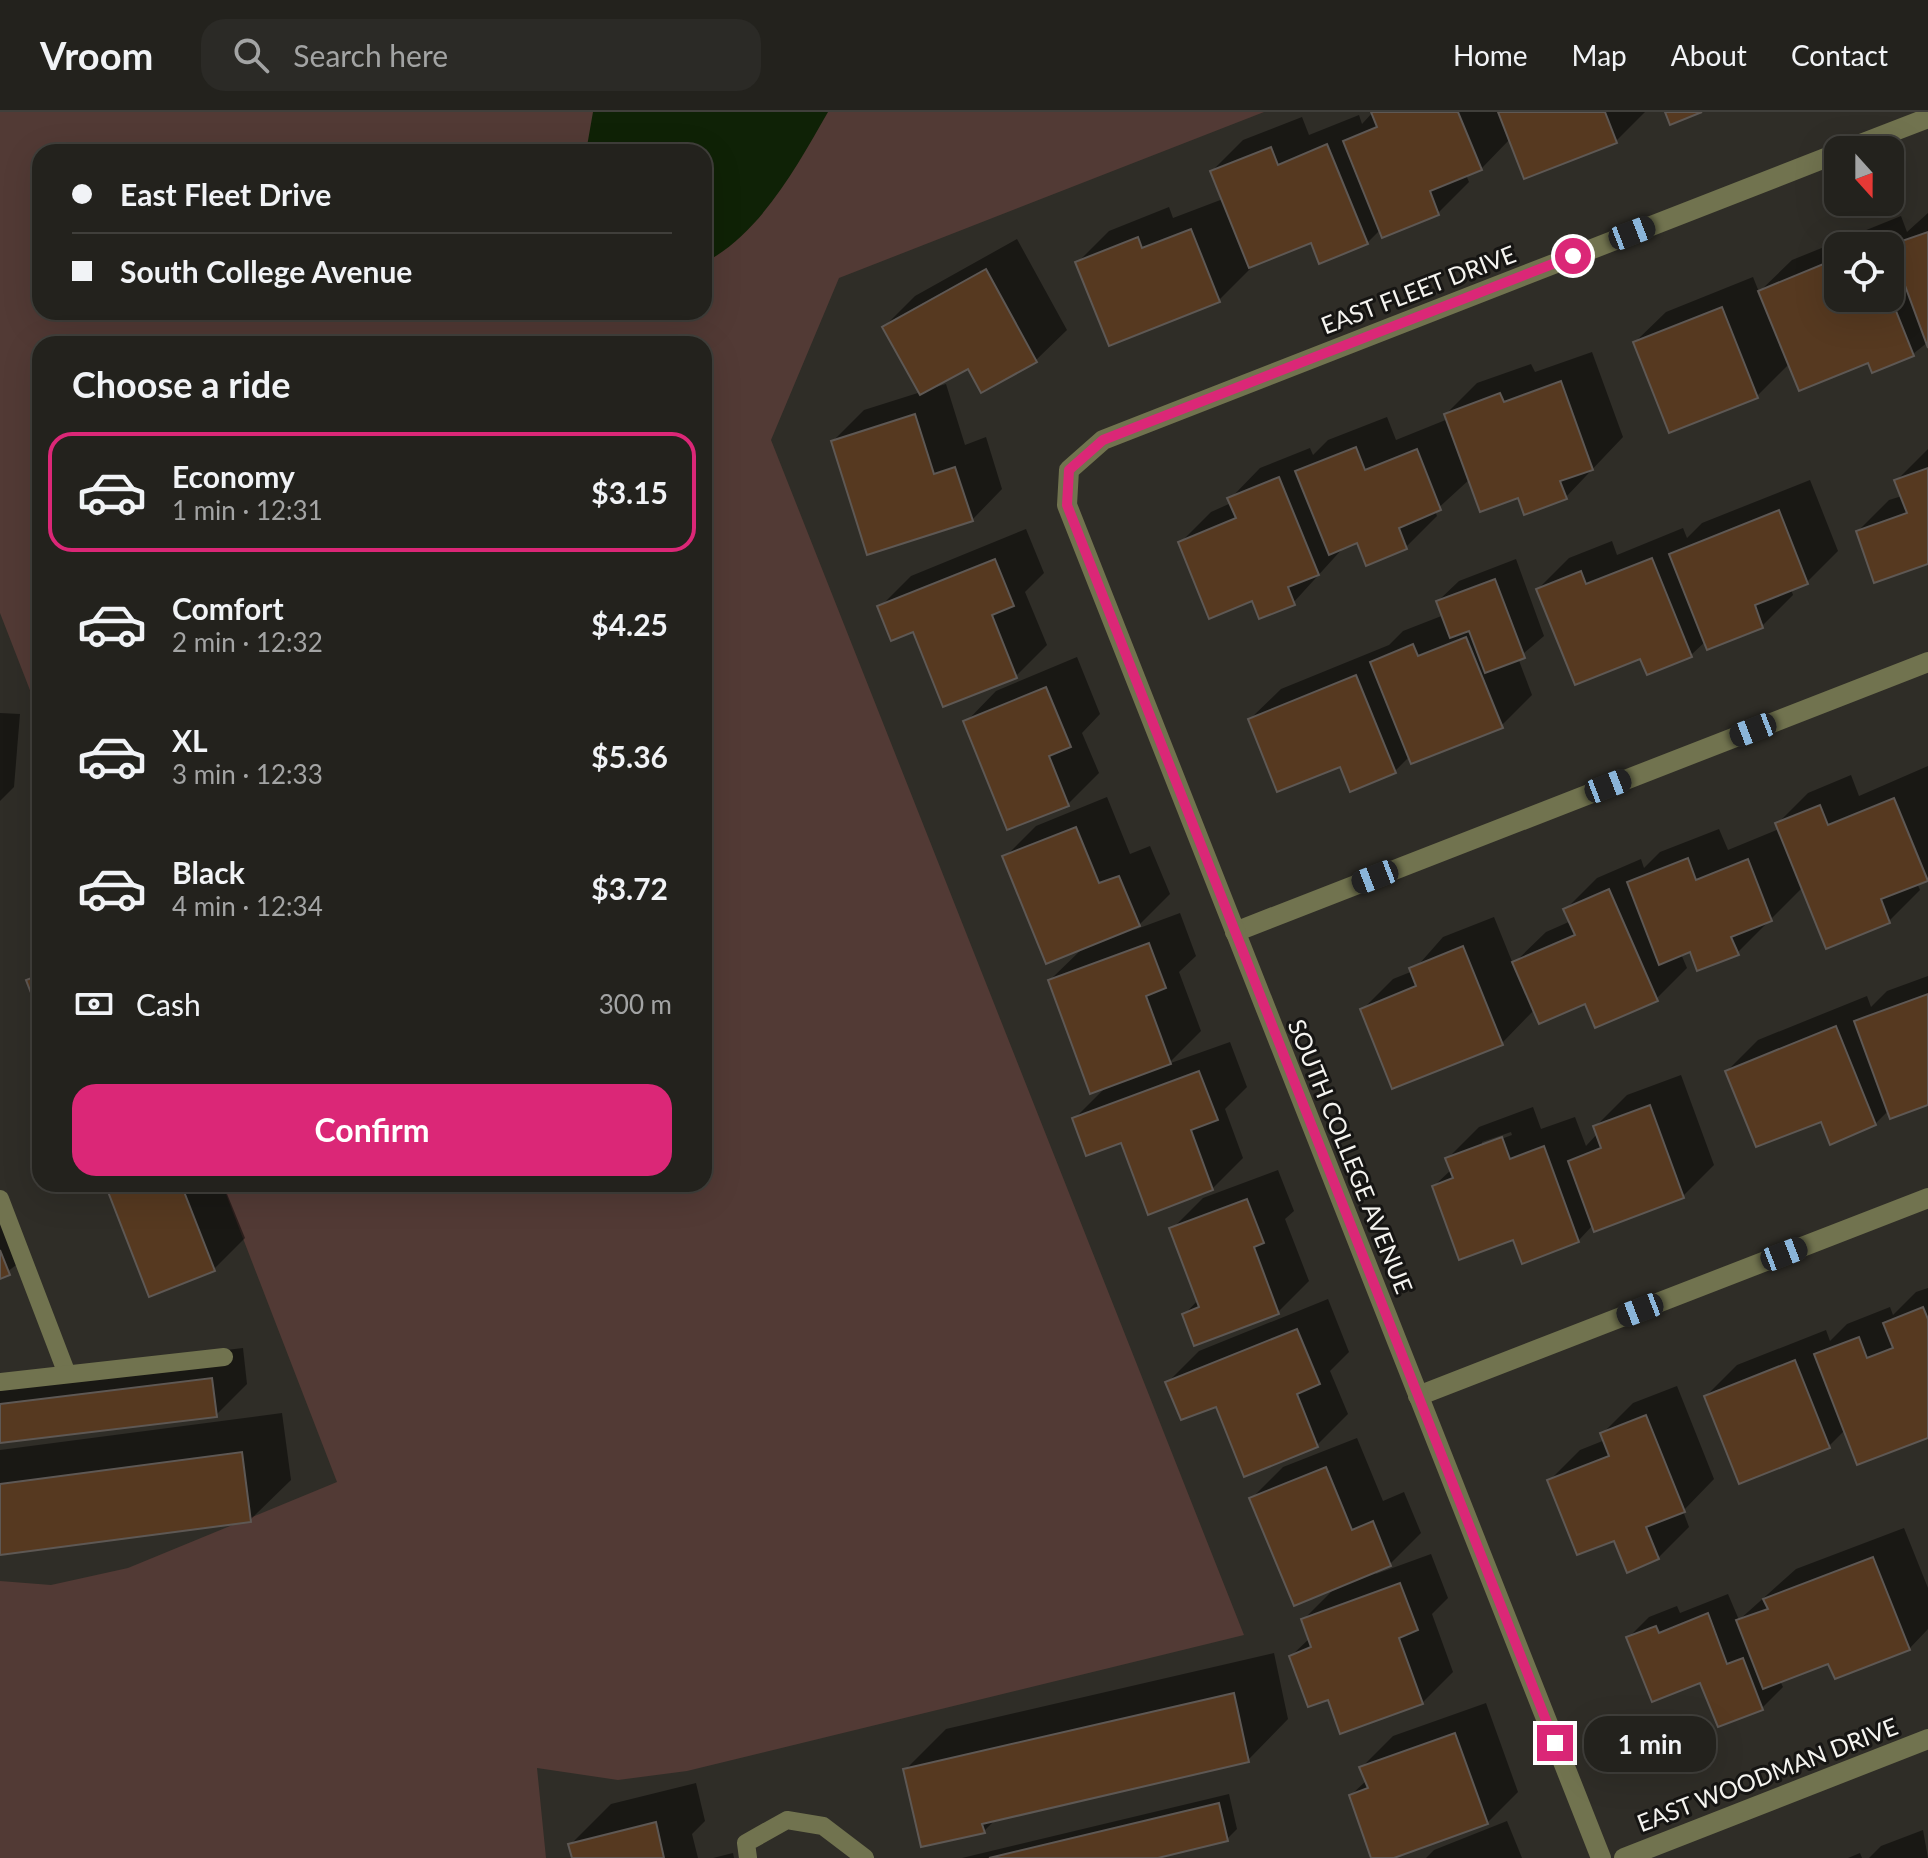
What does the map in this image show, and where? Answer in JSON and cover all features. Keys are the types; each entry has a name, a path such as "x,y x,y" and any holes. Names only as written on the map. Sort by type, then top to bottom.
{"street":[{"path":"1881,136 1928,118"},
{"name":"EAST FLEET DRIVE","path":"1069,470 1103,440 1824,158"},
{"name":"SOUTH COLLEGE AVENUE","path":"1069,470 1067,505 1601,1858"},
{"path":"1235,932 1928,662"},
{"path":"1418,1396 1928,1198"},
{"name":"EAST WOODMAN DRIVE","path":"1624,1858 1928,1739"}],"lane":[{"path":"0,1199 67,1374"},
{"path":"0,1382 224,1357"},
{"path":"748,1858 746,1843 787,1820 823,1826 865,1858"}],"shaded area":[{"path":"0,112 1264,112 839,278 771,440 1244,1635 687,1771 618,1780 537,1768 546,1858 0,1858 0,1581 51,1585 128,1568 337,1482 225,1192 712,1192 712,336 32,336 32,695 0,613"},
{"path":"593,112 828,112 776,196 743,234 712,258 712,144 587,144"}],"building":[{"path":"1371,112 1458,112 1482,170 1430,191 1439,215 1382,238 1343,141 1377,127"},
{"path":"1498,112 1605,112 1617,143 1524,179"},
{"path":"1665,112 1702,112 1670,125"},
{"path":"1327,144 1368,244 1319,264 1311,243 1249,268 1210,171 1271,147 1278,165"},
{"path":"1191,229 1220,302 1109,346 1075,262 1138,237 1142,248"},
{"path":"1928,232 1928,348 1904,283 1904,240"},
{"path":"1824,264 1824,312 1896,312 1914,356 1872,373 1868,363 1799,391 1758,291"},
{"path":"986,269 1037,362 981,393 968,369 920,395 882,327"},
{"path":"1722,307 1758,398 1669,433 1633,342"},
{"path":"1561,381 1593,470 1560,481 1567,499 1524,515 1518,498 1480,512 1444,414 1500,393 1504,402"},
{"path":"915,414 934,474 955,467 973,521 867,555 831,441"},
{"path":"1356,447 1365,470 1417,449 1441,510 1399,528 1407,549 1366,566 1357,543 1329,555 1295,471"},
{"path":"1928,468 1928,564 1874,583 1856,531 1907,513 1894,480"},
{"path":"1279,477 1319,575 1288,587 1295,605 1259,619 1252,601 1209,619 1178,542 1236,518 1227,498"},
{"path":"1779,510 1808,584 1755,605 1763,628 1707,650 1669,554"},
{"path":"1652,558 1692,657 1647,675 1640,659 1575,685 1536,589 1581,571 1586,584"},
{"path":"995,559 1014,606 992,615 1017,678 943,707 913,632 891,641 877,606"},
{"path":"1495,579 1525,658 1485,673 1469,631 1450,638 1436,601"},
{"path":"1466,637 1503,728 1411,764 1370,662 1413,644 1418,656"},
{"path":"1356,675 1396,773 1350,792 1340,767 1277,792 1248,719"},
{"path":"1046,687 1071,747 1049,756 1069,806 1007,830 963,721"},
{"path":"1894,798 1928,881 1881,899 1890,923 1826,949 1775,823 1820,805 1828,825"},
{"path":"1076,827 1099,883 1119,876 1140,926 1046,964 1002,856"},
{"path":"1688,858 1696,880 1748,859 1772,921 1731,937 1739,955 1697,971 1690,952 1659,965 1627,882"},
{"path":"1609,889 1658,1001 1595,1028 1585,1004 1539,1024 1512,962 1575,935 1563,909"},
{"path":"1149,943 1166,988 1146,996 1171,1064 1090,1094 1048,980"},
{"path":"1463,946 1503,1045 1392,1089 1360,1009 1416,986 1409,968"},
{"path":"32,978 32,995 26,980"},
{"path":"1928,994 1928,1105 1890,1119 1854,1021"},
{"path":"1836,1026 1876,1125 1830,1145 1821,1122 1756,1147 1725,1071"},
{"path":"1199,1071 1218,1120 1191,1130 1213,1190 1148,1215 1121,1143 1086,1156 1072,1118"},
{"path":"1650,1105 1684,1198 1594,1232 1568,1161 1601,1148 1593,1126"},
{"path":"1502,1137 1510,1159 1544,1146 1579,1242 1522,1264 1513,1240 1459,1260 1432,1186 1453,1178 1445,1158"},
{"path":"108,1192 184,1192 215,1271 149,1297"},
{"path":"1247,1199 1264,1243 1254,1247 1279,1314 1194,1346 1182,1314 1199,1307 1169,1228"},
{"path":"0,1250 10,1275 0,1279"},
{"path":"1923,1307 1928,1319 1928,1438 1857,1465 1814,1354 1859,1337 1867,1358 1893,1348 1883,1323"},
{"path":"1297,1329 1320,1384 1297,1394 1318,1447 1244,1477 1216,1407 1181,1420 1165,1382"},
{"path":"1795,1360 1830,1448 1739,1484 1704,1396"},
{"path":"212,1378 217,1417 0,1443 0,1404"},
{"path":"1646,1415 1685,1512 1646,1527 1659,1559 1627,1573 1614,1541 1577,1555 1547,1480 1609,1456 1600,1433"},
{"path":"242,1452 251,1522 0,1555 0,1484"},
{"path":"1326,1467 1352,1530 1373,1521 1391,1566 1294,1606 1249,1498"},
{"path":"1873,1557 1910,1650 1835,1679 1828,1664 1763,1689 1736,1620 1768,1609 1763,1599"},
{"path":"1400,1583 1418,1630 1399,1638 1423,1704 1340,1734 1328,1700 1308,1707 1289,1656 1311,1647 1301,1619"},
{"path":"1708,1613 1727,1664 1743,1658 1763,1710 1718,1727 1700,1683 1652,1702 1626,1637 1656,1626 1659,1633"},
{"path":"1234,1693 1249,1762 982,1824 985,1833 921,1847 903,1769"},
{"path":"1455,1733 1488,1824 1394,1858 1371,1858 1349,1795 1368,1788 1359,1767"},
{"path":"1219,1803 1228,1841 1158,1858 989,1858"},
{"path":"656,1822 664,1858 572,1858 568,1844"}],"route":[{"path":"1555,1743 1067,505 1069,470 1103,440 1573,256"}]}
